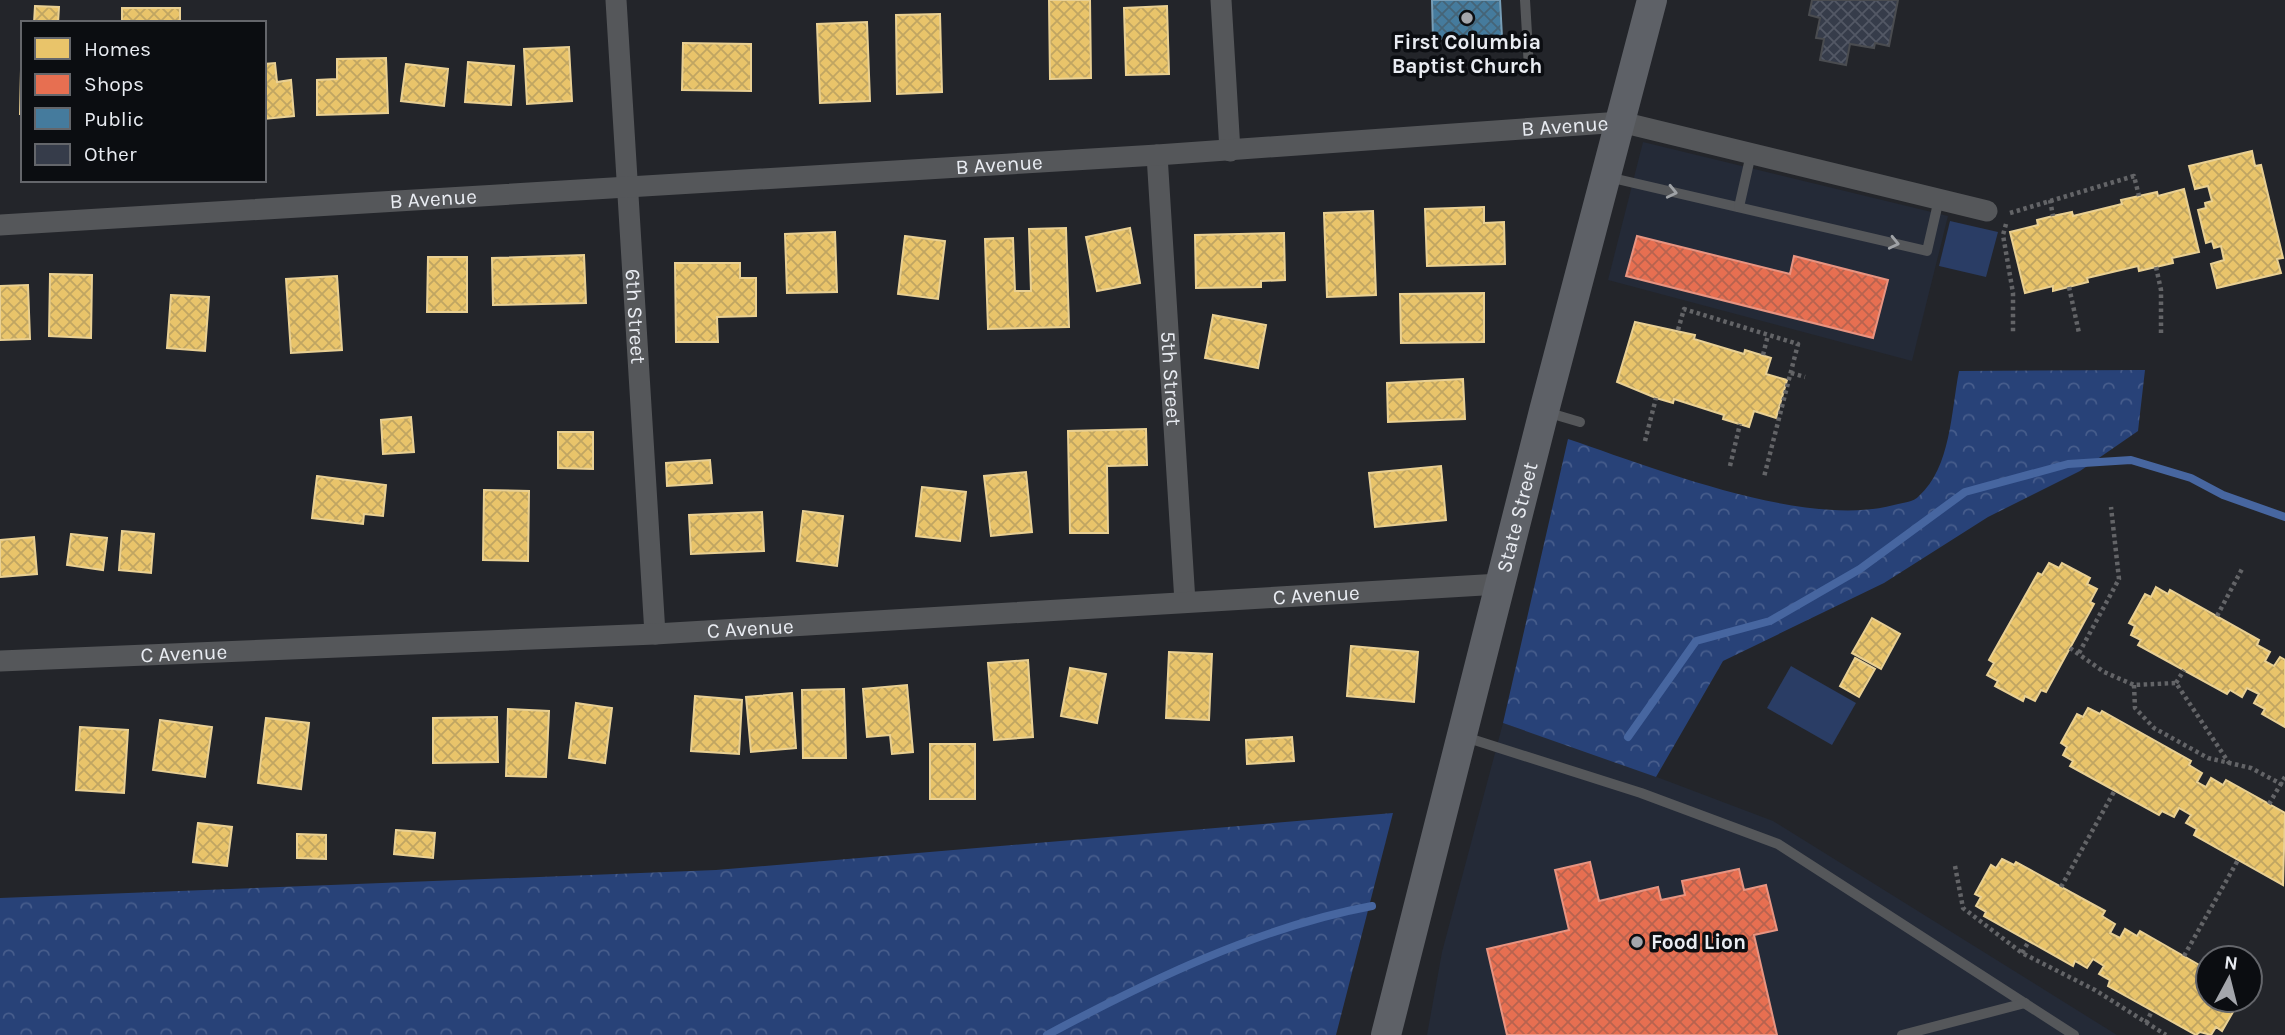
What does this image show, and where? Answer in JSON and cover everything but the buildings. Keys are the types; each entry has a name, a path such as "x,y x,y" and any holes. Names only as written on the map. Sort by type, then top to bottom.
{"main road":[{"name":"State Street","path":"1387,1035 1544,411 1653,0"}],"street":[{"name":"6th Street","path":"616,0 655,634"},
{"path":"1221,0 1230,151"},
{"name":"B Avenue","path":"0,225 1230,151 1620,122 1987,211"},
{"name":"5th Street","path":"1157,155 1185,602"},
{"name":"C Avenue","path":"0,661 655,634 1500,583"}],"lane":[{"path":"1525,0 1529,68"},
{"path":"1739,207 1751,154"},
{"path":"1605,176 1927,251 1939,199"},
{"path":"1544,411 1580,422"},
{"path":"1462,736 1641,793 1778,844 2074,1035"},
{"path":"1902,1035 2025,1003"}],"path":[{"path":"2013,334 2013,293 2003,235 2011,212 2134,176 2139,196"},
{"path":"2050,200 2053,216"},
{"path":"2156,267 2161,290 2161,333"},
{"path":"2069,287 2079,333"},
{"path":"1678,330 1684,309 1798,344 1764,477"},
{"path":"1763,355 1768,335"},
{"path":"1791,373 1805,377"},
{"path":"1645,441 1656,398"},
{"path":"1730,466 1740,424"},
{"path":"2079,653 2119,579 2111,507"},
{"path":"2217,616 2242,569"},
{"path":"2070,648 2104,672 2134,685 2176,683"},
{"path":"2176,683 2184,670"},
{"path":"2176,683 2229,763"},
{"path":"2134,685 2135,708 2147,722 2208,758 2251,768 2283,785"},
{"path":"2269,804 2283,785 2285,777"},
{"path":"2061,887 2115,790"},
{"path":"2184,956 2238,860"},
{"path":"1955,866 1963,908 2022,953 2095,990 2166,1035"},
{"path":"2022,953 2029,942"},
{"path":"2146,1023 2152,1011"}],"shaded area":[{"path":"1643,142 1948,216 1912,361 1608,280"},
{"path":"1950,221 1998,232 1986,277 1939,266"},
{"path":"1791,666 1856,703 1832,745 1767,708"},
{"path":"1503,723 1604,757 1773,821 2117,1035 1427,1035 1442,952"}],"green space":[{"path":"2145,370 2138,431 2080,471 1988,517 1884,583 1723,661 1656,777 1503,723 1568,439 1730,492 1818,509 1858,510 1911,501 1930,484 1944,455 1959,371"},
{"path":"1393,813 1336,1035 0,1035 0,898 716,870"}],"waterway":[{"path":"1628,737 1696,641 1770,621 1860,569 1965,492 2068,464 2131,460 2191,478 2223,495 2285,517"},
{"path":"1047,1035 1205,958 1288,927 1372,906"}],"place":[{"name":"First Columbia Baptist Church","path":"1467,18"},
{"name":"Food Lion","path":"1637,942"}]}
